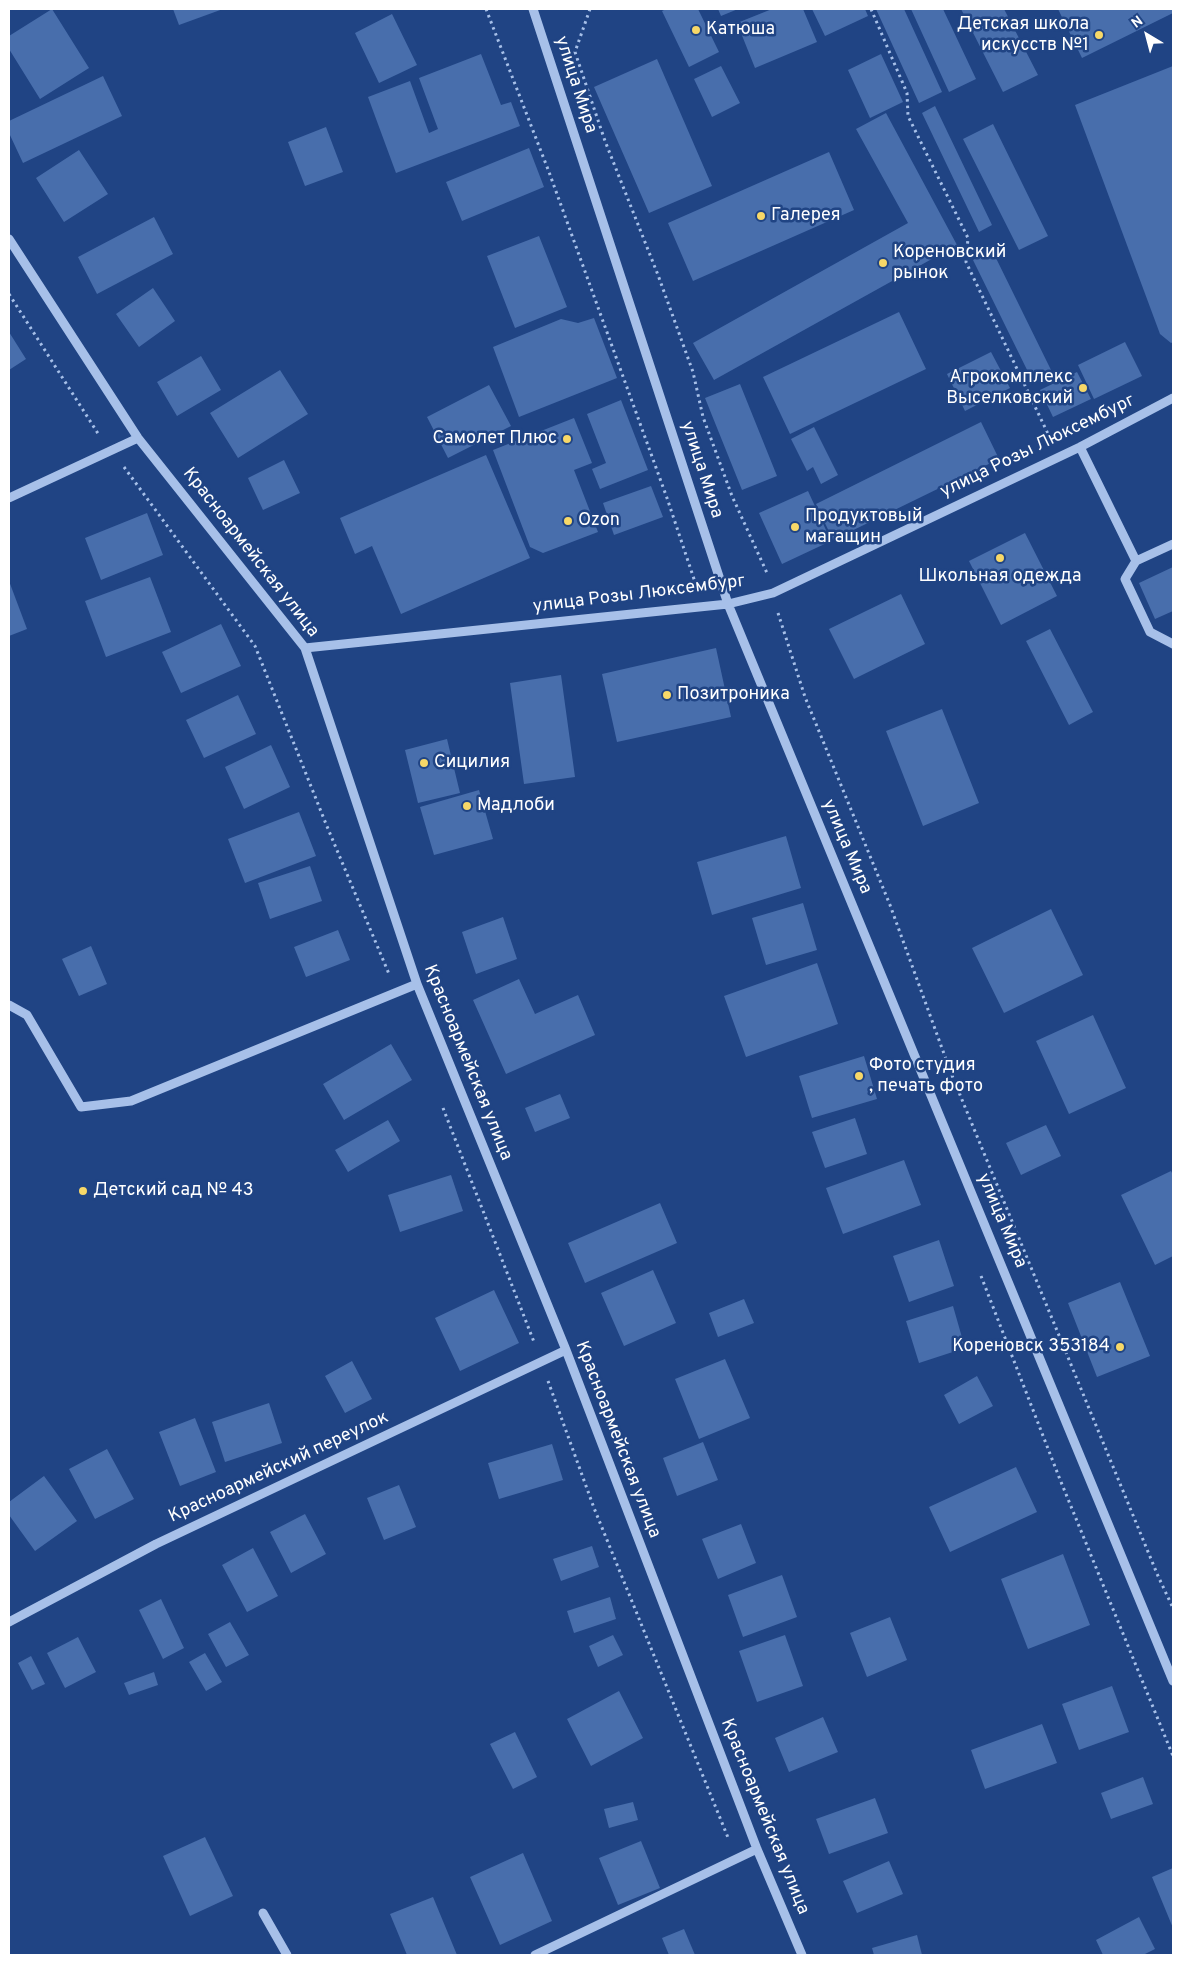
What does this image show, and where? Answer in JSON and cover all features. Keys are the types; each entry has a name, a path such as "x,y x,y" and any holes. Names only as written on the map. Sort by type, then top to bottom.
{"street":[{"name":"улица Мира","path":"533,9 728,604 1173,1681"},
{"name":"Красноармейская улица","path":"9,239 138,438 305,648 416,984 566,1350 757,1849 802,1955"},
{"name":"улица Розы Люксембург","path":"305,648 728,604 773,593 1080,447 1173,398"},
{"path":"9,498 138,438"},
{"path":"1080,447 1136,561"},
{"path":"1173,544 1136,561 1125,579 1150,632 1173,644"},
{"path":"9,1005 28,1015 81,1107 130,1101 416,984"},
{"name":"Красноармейский переулок","path":"9,1622 156,1544 566,1350"},
{"path":"535,1955 757,1849"},
{"path":"263,1913 287,1955"}],"path":[{"path":"486,9 549,172 696,585 720,581"},
{"path":"590,9 575,52 605,141 671,310 693,372 703,417 728,487 766,573 784,636 805,697 890,905 951,1073 1154,1567 1173,1608"},
{"path":"871,9 907,93 908,116 968,238 966,262 1051,442 1058,438"},
{"path":"9,294 97,433 112,450 255,646 326,824 397,992"},
{"path":"757,574 775,570"},
{"path":"442,1107 542,1362 594,1508 737,1860"}],"building":[{"path":"52,9 89,68 40,99 9,49 9,36"},
{"path":"173,9 223,9 179,25"},
{"path":"666,9 698,9 719,52 689,67 662,11"},
{"path":"718,9 738,9 721,16"},
{"path":"772,9 803,9 817,42 755,68 737,23"},
{"path":"812,9 865,9 868,16 825,36"},
{"path":"876,9 904,9 942,92 919,103"},
{"path":"911,9 943,9 976,79 949,92"},
{"path":"961,9 1004,9 1038,75 1003,92"},
{"name":"Детская школа искусств №1","path":"1058,9 1173,9 1173,13 1082,58"},
{"path":"392,14 417,65 379,83 355,33"},
{"path":"481,54 501,105 511,102 520,126 396,173 368,97 410,81 429,133 438,129 419,78"},
{"path":"881,54 903,102 870,118 848,70"},
{"path":"657,59 712,186 649,213 594,87"},
{"path":"721,66 740,103 712,117 694,79"},
{"path":"1173,66 1173,342 1171,343 1160,334 1075,105"},
{"path":"103,76 122,116 23,163 9,133 9,121"},
{"path":"935,106 992,225 979,232 922,113"},
{"path":"886,113 957,245 714,380 693,343 908,223 856,129"},
{"path":"993,124 1048,236 1019,250 963,139"},
{"path":"326,127 343,172 305,186 288,142"},
{"path":"529,148 544,187 462,221 446,182"},
{"path":"79,150 108,194 64,222 36,178"},
{"name":"Галерея","path":"829,152 854,210 693,281 668,223"},
{"path":"154,217 173,254 97,294 78,257"},
{"path":"539,236 567,307 515,328 487,256"},
{"path":"992,250 1051,370 1032,380 973,260"},
{"path":"153,288 175,321 139,347 116,314"},
{"path":"899,312 926,369 790,434 763,377"},
{"path":"594,318 617,378 519,417 493,347 561,319 578,323"},
{"path":"9,332 26,359 9,370"},
{"path":"1125,342 1142,376 1094,399 1078,365"},
{"path":"991,352 1010,388 965,411 947,374"},
{"path":"201,356 221,390 177,416 157,382"},
{"path":"280,370 308,414 238,458 210,413"},
{"path":"1077,372 1091,399 1053,417 1040,390"},
{"path":"740,384 777,476 742,490 705,398"},
{"path":"489,385 511,426 448,458 427,417"},
{"path":"621,400 648,470 600,489 592,469 606,463 587,414"},
{"path":"574,418 592,463 574,470 598,532 543,553 530,547 493,450"},
{"path":"981,422 999,459 833,540 816,504"},
{"path":"814,427 838,475 821,484 813,467 807,471 791,439"},
{"path":"486,455 530,558 401,614 372,546 355,554 340,518"},
{"path":"284,460 300,493 263,510 248,478"},
{"path":"651,486 663,517 614,535 603,503"},
{"name":"Продуктовый магащин","path":"808,491 831,541 782,564 759,513"},
{"path":"147,513 163,555 101,580 85,538"},
{"path":"1025,533 1057,596 1001,625 969,561"},
{"path":"1173,567 1173,611 1155,619 1139,583"},
{"path":"150,577 171,632 106,657 85,601"},
{"path":"9,581 27,629 9,636"},
{"path":"901,594 925,644 854,679 829,629"},
{"path":"221,624 241,666 181,693 162,652"},
{"path":"1050,629 1093,712 1069,725 1026,641"},
{"name":"Позитроника","path":"716,648 731,717 617,742 602,674"},
{"path":"561,675 575,777 524,784 510,683"},
{"path":"238,695 256,734 204,758 186,720"},
{"path":"942,709 979,803 923,826 886,731"},
{"path":"447,739 460,793 418,803 405,750"},
{"path":"271,745 290,787 244,809 225,767"},
{"path":"479,790 493,839 434,855 420,807"},
{"path":"299,812 316,856 245,883 228,839"},
{"path":"786,836 801,888 712,915 697,862"},
{"path":"310,866 322,901 270,919 258,883"},
{"path":"803,903 817,950 766,965 752,918"},
{"path":"1051,909 1083,975 1004,1013 972,948"},
{"path":"503,917 517,959 476,974 462,932"},
{"path":"338,930 350,960 306,977 294,947"},
{"path":"91,946 107,984 79,996 62,959"},
{"path":"817,963 838,1024 746,1057 724,996"},
{"path":"519,979 535,1014 578,995 595,1035 506,1074 473,1000"},
{"path":"1093,1015 1126,1088 1069,1114 1036,1041"},
{"path":"391,1044 412,1080 344,1120 323,1084"},
{"path":"864,1056 877,1099 812,1118 799,1076"},
{"path":"560,1094 570,1118 535,1132 525,1108"},
{"path":"855,1118 867,1154 825,1168 812,1132"},
{"path":"388,1120 400,1141 348,1172 335,1150"},
{"path":"1046,1125 1061,1156 1021,1175 1006,1143"},
{"path":"904,1160 921,1205 843,1234 826,1188"},
{"path":"1171,1171 1173,1175 1173,1256 1155,1265 1121,1195"},
{"path":"451,1175 463,1211 400,1232 388,1195"},
{"path":"660,1203 677,1243 585,1283 568,1243"},
{"path":"939,1240 954,1286 909,1302 893,1256"},
{"path":"653,1270 676,1323 624,1346 601,1293"},
{"path":"1120,1282 1150,1356 1097,1377 1068,1303"},
{"path":"494,1290 519,1343 460,1371 435,1318"},
{"path":"744,1299 754,1323 718,1337 709,1313"},
{"path":"953,1306 965,1348 919,1363 906,1321"},
{"path":"725,1359 750,1418 699,1439 675,1379"},
{"path":"352,1361 372,1399 345,1413 325,1376"},
{"path":"977,1376 993,1406 959,1424 944,1395"},
{"path":"269,1403 282,1443 225,1462 212,1422"},
{"path":"195,1418 216,1472 180,1486 159,1432"},
{"path":"703,1442 718,1480 677,1496 663,1458"},
{"path":"552,1444 563,1480 499,1499 488,1463"},
{"path":"107,1449 134,1499 95,1519 69,1469"},
{"path":"1016,1467 1037,1512 950,1552 929,1507"},
{"path":"44,1476 77,1521 35,1551 9,1515 9,1502"},
{"path":"399,1485 416,1527 384,1540 367,1498"},
{"path":"305,1514 326,1554 291,1573 270,1532"},
{"path":"741,1524 756,1563 718,1579 702,1539"},
{"path":"592,1546 599,1567 561,1581 553,1559"},
{"path":"253,1548 278,1596 247,1612 222,1565"},
{"path":"1063,1554 1090,1625 1028,1649 1001,1579"},
{"path":"782,1575 797,1617 743,1637 728,1595"},
{"path":"610,1597 616,1619 574,1633 567,1611"},
{"path":"161,1599 184,1648 163,1659 139,1610"},
{"path":"890,1617 907,1660 867,1677 850,1633"},
{"path":"230,1622 249,1655 226,1667 208,1634"},
{"path":"613,1635 623,1655 598,1667 589,1646"},
{"path":"785,1635 803,1686 757,1702 739,1651"},
{"path":"78,1637 96,1672 65,1688 47,1653"},
{"path":"205,1653 222,1682 206,1691 189,1662"},
{"path":"31,1656 45,1684 32,1690 18,1663"},
{"path":"154,1672 158,1685 129,1695 124,1683"},
{"path":"1112,1686 1129,1732 1079,1750 1062,1704"},
{"path":"619,1691 643,1738 591,1766 567,1719"},
{"path":"823,1717 838,1752 789,1772 775,1738"},
{"path":"1042,1724 1057,1763 985,1789 971,1750"},
{"path":"515,1732 537,1777 513,1789 490,1744"},
{"path":"1143,1777 1153,1804 1111,1819 1101,1793"},
{"path":"875,1798 888,1833 829,1854 816,1819"},
{"path":"633,1802 638,1820 609,1828 604,1809"},
{"path":"205,1837 233,1896 190,1916 163,1856"},
{"path":"641,1841 660,1888 618,1905 599,1858"},
{"path":"523,1853 552,1921 500,1945 470,1877"},
{"path":"889,1861 903,1894 857,1913 843,1881"},
{"path":"1173,1868 1173,1928 1152,1877"},
{"path":"433,1897 457,1955 407,1955 390,1914"},
{"path":"1139,1917 1155,1949 1143,1955 1103,1955 1096,1940"},
{"path":"684,1929 695,1955 669,1955 662,1938"},
{"path":"917,1935 922,1955 874,1955 872,1948"}],"place":[{"name":"Катюша","path":"696,30"},
{"name":"Детская школа искусств №1","path":"1099,35"},
{"name":"Галерея","path":"761,216"},
{"name":"Кореновский рынок","path":"883,263"},
{"name":"Агрокомплекс Выселковский","path":"1083,388"},
{"name":"Самолет Плюс","path":"567,439"},
{"name":"Ozon","path":"568,521"},
{"name":"Продуктовый магащин","path":"795,527"},
{"name":"Школьная одежда","path":"1000,558"},
{"name":"Позитроника","path":"667,695"},
{"name":"Сицилия","path":"424,763"},
{"name":"Мадлоби","path":"467,806"},
{"name":"Фото студия , печать фото","path":"859,1076"},
{"name":"Детский сад № 43","path":"83,1191"},
{"name":"Кореновск 353184","path":"1120,1347"}]}
